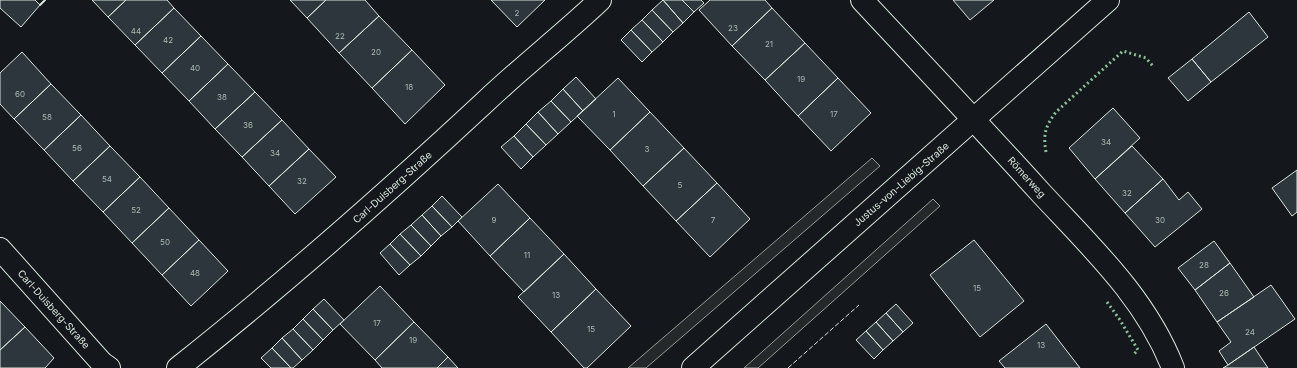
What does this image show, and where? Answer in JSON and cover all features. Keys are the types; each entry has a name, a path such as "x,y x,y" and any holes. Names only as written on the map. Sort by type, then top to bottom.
{"street":[{"name":"Carl-Duisberg-Straße","path":"178,368 265,298 376,202 485,102 600,0"},
{"name":"Römerweg","path":"862,0 1122,280 1150,321 1173,368"},
{"name":"Justus-von-Liebig-Straße","path":"693,368 1108,0"},
{"name":"Carl-Duisberg-Straße","path":"0,249 102,363 109,368"}],"shaded area":[{"path":"872,158 880,166 646,368 628,368"},
{"path":"933,199 940,206 758,368 744,368"}],"building":[{"path":"0,0 35,0 40,5 21,27 0,8"},
{"path":"92,0 126,0 108,17"},
{"path":"126,0 167,0 174,8 135,45 108,17"},
{"path":"290,0 326,0 307,18"},
{"path":"326,0 365,0 379,16 339,53 307,18"},
{"path":"491,0 545,0 517,27"},
{"path":"663,0 682,0 694,12 683,23"},
{"path":"663,0 683,23 673,32 652,10"},
{"path":"682,0 701,0 704,3 694,12"},
{"path":"710,0 765,0 772,8 732,46 699,10"},
{"path":"953,0 994,0 970,20"},
{"path":"174,8 201,36 162,73 135,45"},
{"path":"772,8 805,43 765,80 732,46"},
{"path":"652,10 673,32 663,42 642,20"},
{"path":"1249,12 1268,37 1211,82 1192,59"},
{"path":"379,16 412,50 372,88 339,53"},
{"path":"642,20 663,42 652,52 631,30"},
{"path":"631,30 652,52 642,62 621,40"},
{"path":"201,36 228,64 189,101 162,73"},
{"path":"805,43 838,78 798,116 765,80"},
{"path":"412,50 445,85 405,124 372,88"},
{"path":"22,52 51,84 14,119 0,104 0,73"},
{"path":"1192,59 1211,82 1188,101 1168,78"},
{"path":"228,64 255,92 215,129 189,101"},
{"path":"576,77 596,99 583,111 563,89"},
{"path":"618,78 650,112 610,150 577,116"},
{"path":"838,78 871,113 831,151 798,116"},
{"path":"51,84 81,115 44,150 14,119"},
{"path":"563,89 583,111 571,122 551,101"},
{"path":"255,92 282,120 242,157 215,129"},
{"path":"551,101 571,122 558,134 538,112"},
{"path":"1113,108 1140,138 1095,179 1069,148"},
{"path":"538,112 558,134 546,145 526,124"},
{"path":"650,112 684,148 643,186 610,150"},
{"path":"81,115 110,146 73,181 44,150"},
{"path":"282,120 309,149 269,186 242,157"},
{"path":"526,124 546,145 533,157 514,136"},
{"path":"514,136 533,157 521,169 501,147"},
{"path":"110,146 140,177 103,212 73,181"},
{"path":"1132,146 1163,179 1125,213 1095,179"},
{"path":"684,148 717,183 676,221 643,186"},
{"path":"309,149 336,177 295,214 269,186"},
{"path":"1297,170 1297,212 1292,216 1272,188"},
{"path":"140,177 169,208 132,243 103,212"},
{"path":"1163,179 1179,200 1188,192 1202,209 1155,247 1125,213"},
{"path":"717,183 750,219 710,257 676,221"},
{"path":"498,184 530,218 490,256 458,221"},
{"path":"442,196 462,217 452,227 432,206"},
{"path":"432,206 452,227 441,236 422,215"},
{"path":"169,208 199,240 162,275 132,243"},
{"path":"422,215 441,236 431,246 411,225"},
{"path":"530,218 564,254 524,292 490,256"},
{"path":"411,225 431,246 421,256 400,234"},
{"path":"400,234 421,256 410,265 390,244"},
{"path":"199,240 228,271 191,306 162,275"},
{"path":"974,240 1024,301 980,337 930,275"},
{"path":"1214,241 1230,263 1195,290 1178,268"},
{"path":"390,244 410,265 399,275 380,253"},
{"path":"564,254 596,289 551,332 518,297"},
{"path":"1230,263 1254,297 1217,322 1195,290"},
{"path":"1271,285 1295,319 1228,365 1219,351 1231,342 1217,322"},
{"path":"380,286 414,322 375,360 340,324"},
{"path":"596,289 631,326 587,368 584,368 551,332"},
{"path":"324,299 344,320 333,330 313,309"},
{"path":"0,301 25,327 0,350"},
{"path":"896,304 913,323 903,332 886,313"},
{"path":"313,309 333,330 323,340 303,319"},
{"path":"886,313 903,332 893,341 876,322"},
{"path":"303,319 323,340 313,350 293,329"},
{"path":"414,322 448,357 437,368 382,368 375,360"},
{"path":"876,322 893,341 883,350 866,331"},
{"path":"1046,324 1080,368 1005,368 999,361"},
{"path":"25,327 54,358 45,368 0,368 0,350"},
{"path":"293,329 313,350 302,360 282,338"},
{"path":"866,331 883,350 874,359 856,340"},
{"path":"282,338 302,360 293,368 291,368 272,348"},
{"path":"1254,347 1268,368 1223,368 1228,365"},
{"path":"272,348 291,368 271,368 261,358"},
{"path":"448,357 458,368 437,368"}],"hedge":[{"path":"1046,152 1045,135 1049,122 1056,112 1123,51 1146,58 1153,66"},
{"path":"1107,302 1138,350 1133,355"}],"fence":[{"path":"788,368 859,305"}],"wall":[{"path":"40,5 45,0"}]}
